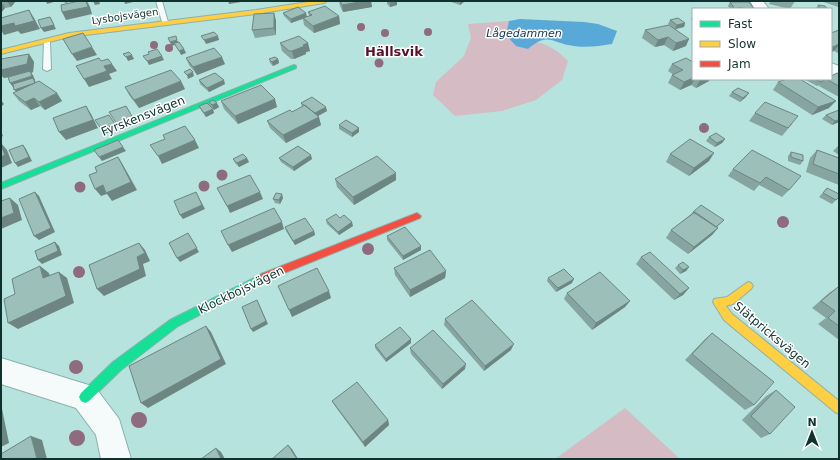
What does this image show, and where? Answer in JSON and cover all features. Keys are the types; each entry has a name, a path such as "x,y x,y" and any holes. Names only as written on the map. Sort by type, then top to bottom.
{"street":[{"name":"Lysbojsvägen","path":"1,52 69,36 165,22 256,12 324,1"},
{"name":"Fyrskensvägen","path":"1,186 294,67"},
{"name":"Klockbojsvägen","path":"85,397 117,366 174,323 276,271 417,216"},
{"name":"Slätpricksvägen","path":"748,286 729,301 718,302 728,317 839,408"},
{"path":"1,371 85,397 109,429 116,459"}],"lane":[{"path":"159,1 165,22"},
{"path":"47,41 47,69"}],"shaded area":[{"path":"509,21 506,35 528,49 536,42 546,45 557,51 568,61 562,80 536,100 502,111 455,116 433,95 436,82 464,56 471,38 468,24"},
{"path":"625,408 680,459 555,459"}],"water":[{"name":"Lågedammen","path":"520,19 584,22 598,24 617,31 612,44 579,47 546,40 535,44 528,49 516,46 506,35 509,21"}],"building":[{"path":"86,1 88,7 62,12 61,5"},
{"path":"340,1 365,1 342,5"},
{"path":"730,2 749,2 753,8 737,8 734,8"},
{"path":"818,5 825,6 827,8 820,8"},
{"path":"325,6 339,16 313,26 303,18 312,15 308,12"},
{"path":"298,7 306,13 291,19 283,13"},
{"path":"29,10 34,21 15,26 14,23 1,26 1,18"},
{"path":"274,13 274,28 252,30 254,14"},
{"path":"50,17 54,25 41,28 38,20"},
{"path":"678,18 685,23 677,25 670,20"},
{"path":"669,25 689,39 676,43 668,37 658,40 645,30"},
{"path":"839,30 839,44 833,47 832,46 832,33"},
{"path":"214,32 218,36 204,40 201,36"},
{"path":"83,33 92,47 72,54 63,39"},
{"path":"176,36 177,40 170,42 168,38"},
{"path":"299,36 308,43 303,45 305,46 289,51 280,43"},
{"path":"179,42 184,49 179,51 174,43"},
{"path":"214,48 222,57 193,67 186,58"},
{"path":"157,49 162,56 147,61 143,56 149,54 148,52"},
{"path":"129,52 132,55 126,57 123,54"},
{"path":"29,54 27,64 1,70 1,59"},
{"path":"275,57 278,59 272,62 269,59"},
{"path":"99,58 101,61 108,59 112,64 104,66 107,71 84,79 76,66"},
{"path":"686,58 692,61 692,78 684,82 672,75 683,70 672,64"},
{"path":"190,69 193,72 187,75 184,72"},
{"path":"171,70 181,81 134,100 125,87"},
{"path":"30,71 32,76 10,83 8,77"},
{"path":"215,73 224,80 207,88 199,80"},
{"path":"837,73 839,74 839,86 828,80 832,80 832,76"},
{"path":"33,78 35,83 14,90 13,84"},
{"path":"784,80 802,80 836,101 818,107 778,82"},
{"path":"39,81 57,93 39,102 34,98 25,102 13,93"},
{"path":"261,85 275,99 235,116 221,101"},
{"path":"738,88 749,93 743,98 732,92"},
{"path":"312,97 326,107 315,113 301,103"},
{"path":"213,100 217,103 212,105 209,102"},
{"path":"765,102 798,116 788,128 755,113"},
{"path":"207,103 213,109 204,113 199,106"},
{"path":"305,105 319,117 283,135 267,121 290,110 292,112"},
{"path":"86,106 93,120 59,132 53,118"},
{"path":"126,106 133,118 117,124 109,112"},
{"path":"839,110 839,120 835,121 826,115"},
{"path":"109,115 115,124 102,130 95,120"},
{"path":"346,120 359,128 352,133 339,125"},
{"path":"185,126 195,140 158,156 150,145 165,139 163,135"},
{"path":"716,133 725,139 717,143 709,137"},
{"path":"690,139 714,153 694,168 670,154"},
{"path":"118,140 123,147 99,157 94,150"},
{"path":"1,145 5,155 1,157"},
{"path":"23,145 29,157 15,163 9,150"},
{"path":"298,146 311,155 293,167 279,158"},
{"path":"752,150 801,176 789,190 766,177 760,183 733,169"},
{"path":"817,150 839,158 839,174 813,164"},
{"path":"791,152 803,155 803,161 791,157"},
{"path":"243,154 247,158 237,163 233,159"},
{"path":"377,156 396,173 353,197 335,179"},
{"path":"118,157 131,182 106,193 103,185 95,189 89,175 97,172 95,167"},
{"path":"250,175 260,192 227,206 217,188"},
{"path":"827,188 839,194 839,197 836,200 823,193"},
{"path":"35,192 51,228 34,236 19,199"},
{"path":"196,192 202,205 180,215 174,201"},
{"path":"276,193 282,194 279,200 273,199"},
{"path":"10,198 14,213 1,218 1,201"},
{"path":"701,205 724,220 716,227 693,212"},
{"path":"274,208 282,222 228,245 221,231"},
{"path":"695,212 718,228 694,247 671,230"},
{"path":"336,214 340,218 344,215 352,222 338,232 326,220"},
{"path":"305,218 314,231 293,241 285,227"},
{"path":"405,227 421,246 403,256 387,236"},
{"path":"188,233 197,248 177,258 169,243"},
{"path":"55,242 58,251 38,260 35,251"},
{"path":"139,243 145,253 137,257 140,269 97,289 89,265"},
{"path":"430,250 446,271 410,290 394,268"},
{"path":"650,252 689,288 680,294 641,257"},
{"path":"683,262 689,267 683,270 678,265"},
{"path":"40,266 43,278 59,272 66,296 8,323 4,299 15,294 12,279"},
{"path":"317,268 329,291 289,310 278,286"},
{"path":"564,269 574,279 558,288 548,278"},
{"path":"600,272 630,301 596,323 567,293"},
{"path":"838,287 839,326 828,318 835,311 821,301"},
{"path":"257,300 266,321 251,329 242,307"},
{"path":"472,300 514,344 485,366 445,319"},
{"path":"206,326 221,359 141,403 129,366"},
{"path":"400,327 411,339 386,359 375,345"},
{"path":"433,330 466,364 443,384 410,348"},
{"path":"712,333 774,382 754,405 692,354"},
{"path":"357,382 388,420 363,442 332,401"},
{"path":"776,390 795,407 770,434 751,416"},
{"path":"31,436 37,459 1,459 1,454"},
{"path":"288,445 297,459 272,459"},
{"path":"216,448 221,459 201,459"}],"traffic: fast":[{"path":"1,186 294,67"},
{"path":"85,397 117,366 174,323 264,277"}],"traffic: slow":[{"path":"1,52 69,35 256,12 324,1"},
{"path":"748,286 729,301 718,302 728,317 839,408"}],"traffic: jam":[{"path":"264,277 417,216"}],"district":[{"name":"Hällsvik","path":"394,51"}]}
